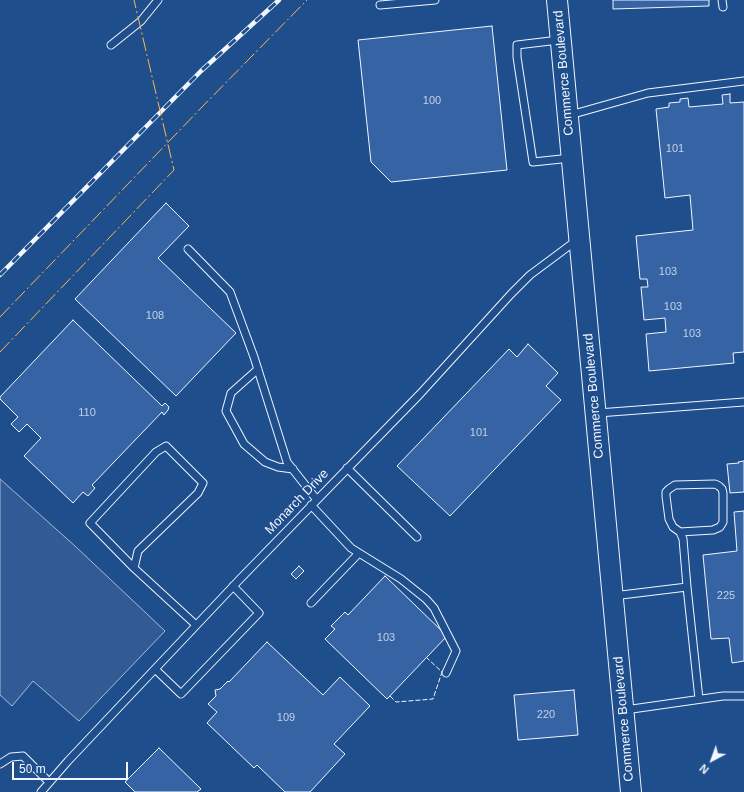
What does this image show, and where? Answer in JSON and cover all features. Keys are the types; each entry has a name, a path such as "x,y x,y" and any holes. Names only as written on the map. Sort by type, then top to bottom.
{"street":[{"name":"Commerce Boulevard","path":"557,0 631,792"}],"lane":[{"path":"111,45 141,21 158,0"},
{"path":"380,5 435,0"},
{"path":"560,40 517,45 517,57 533,162 572,158"},
{"path":"567,115 648,92 744,81"},
{"name":"Monarch Drive","path":"41,792 68,761 233,586 420,394 511,294 530,275 579,239"},
{"path":"188,249 230,292 254,357 287,462 314,502 351,548 401,579 426,599 434,608 456,651 446,673"},
{"path":"258,369 231,393 226,411 244,444 265,462 278,467 293,469"},
{"path":"596,413 744,402"},
{"path":"134,568 138,551 198,493 203,483 166,446 156,452 90,523 134,568 196,626"},
{"path":"347,468 417,537"},
{"path":"680,532 713,530 720,527 722,522 722,488 715,484 675,485 666,492 668,519 673,527 680,532 683,539 699,699"},
{"path":"311,603 359,552"},
{"path":"154,669 181,694 259,613 233,586"},
{"path":"613,596 687,587"},
{"path":"623,710 723,696 744,696"},
{"path":"0,764 11,757 23,756 50,782"},
{"path":"625,792 631,792"}],"shaded area":[{"path":"0,479 75,546 165,631 79,721 33,681 12,706 0,695"}],"building":[{"path":"613,0 709,0 709,6 613,9"},
{"path":"492,26 507,170 391,182 371,162 358,40"},
{"path":"730,94 730,103 744,102 744,352 733,353 734,363 649,371 646,334 666,332 665,318 644,320 641,287 648,287 647,279 640,279 636,236 693,230 690,195 665,198 656,109 669,107 669,103 680,102 680,99 688,98 689,107 723,104 722,95"},
{"path":"166,203 189,226 158,258 236,333 176,396 75,299"},
{"path":"73,320 162,406 165,403 169,407 164,415 162,412 92,485 95,488 88,496 83,492 73,503 24,456 41,438 27,424 19,432 11,424 18,417 0,399 0,397"},
{"path":"528,344 558,373 546,386 561,400 450,516 397,466 509,349 517,357"},
{"path":"744,461 744,492 730,493 727,464"},
{"path":"744,511 744,661 732,663 729,638 711,639 703,555 737,551 734,512"},
{"path":"299,566 304,571 296,579 291,574"},
{"path":"385,576 447,636 387,699 325,639 335,629 331,626 345,612 348,615"},
{"path":"267,642 323,695 340,677 370,706 334,744 345,754 310,792 285,792 257,765 254,768 207,723 217,712 208,704 216,696 215,690 220,689 228,681 229,682"},
{"path":"574,690 578,735 518,740 514,695"},
{"path":"159,748 201,789 197,792 135,792 125,782"}],"railway":[{"path":"0,275 201,71 279,0"}],"fence":[{"path":"390,696 396,702 433,699 442,672 427,658"}],"power":[{"path":"0,352 174,170 134,0"},
{"path":"0,317 307,0"}]}
